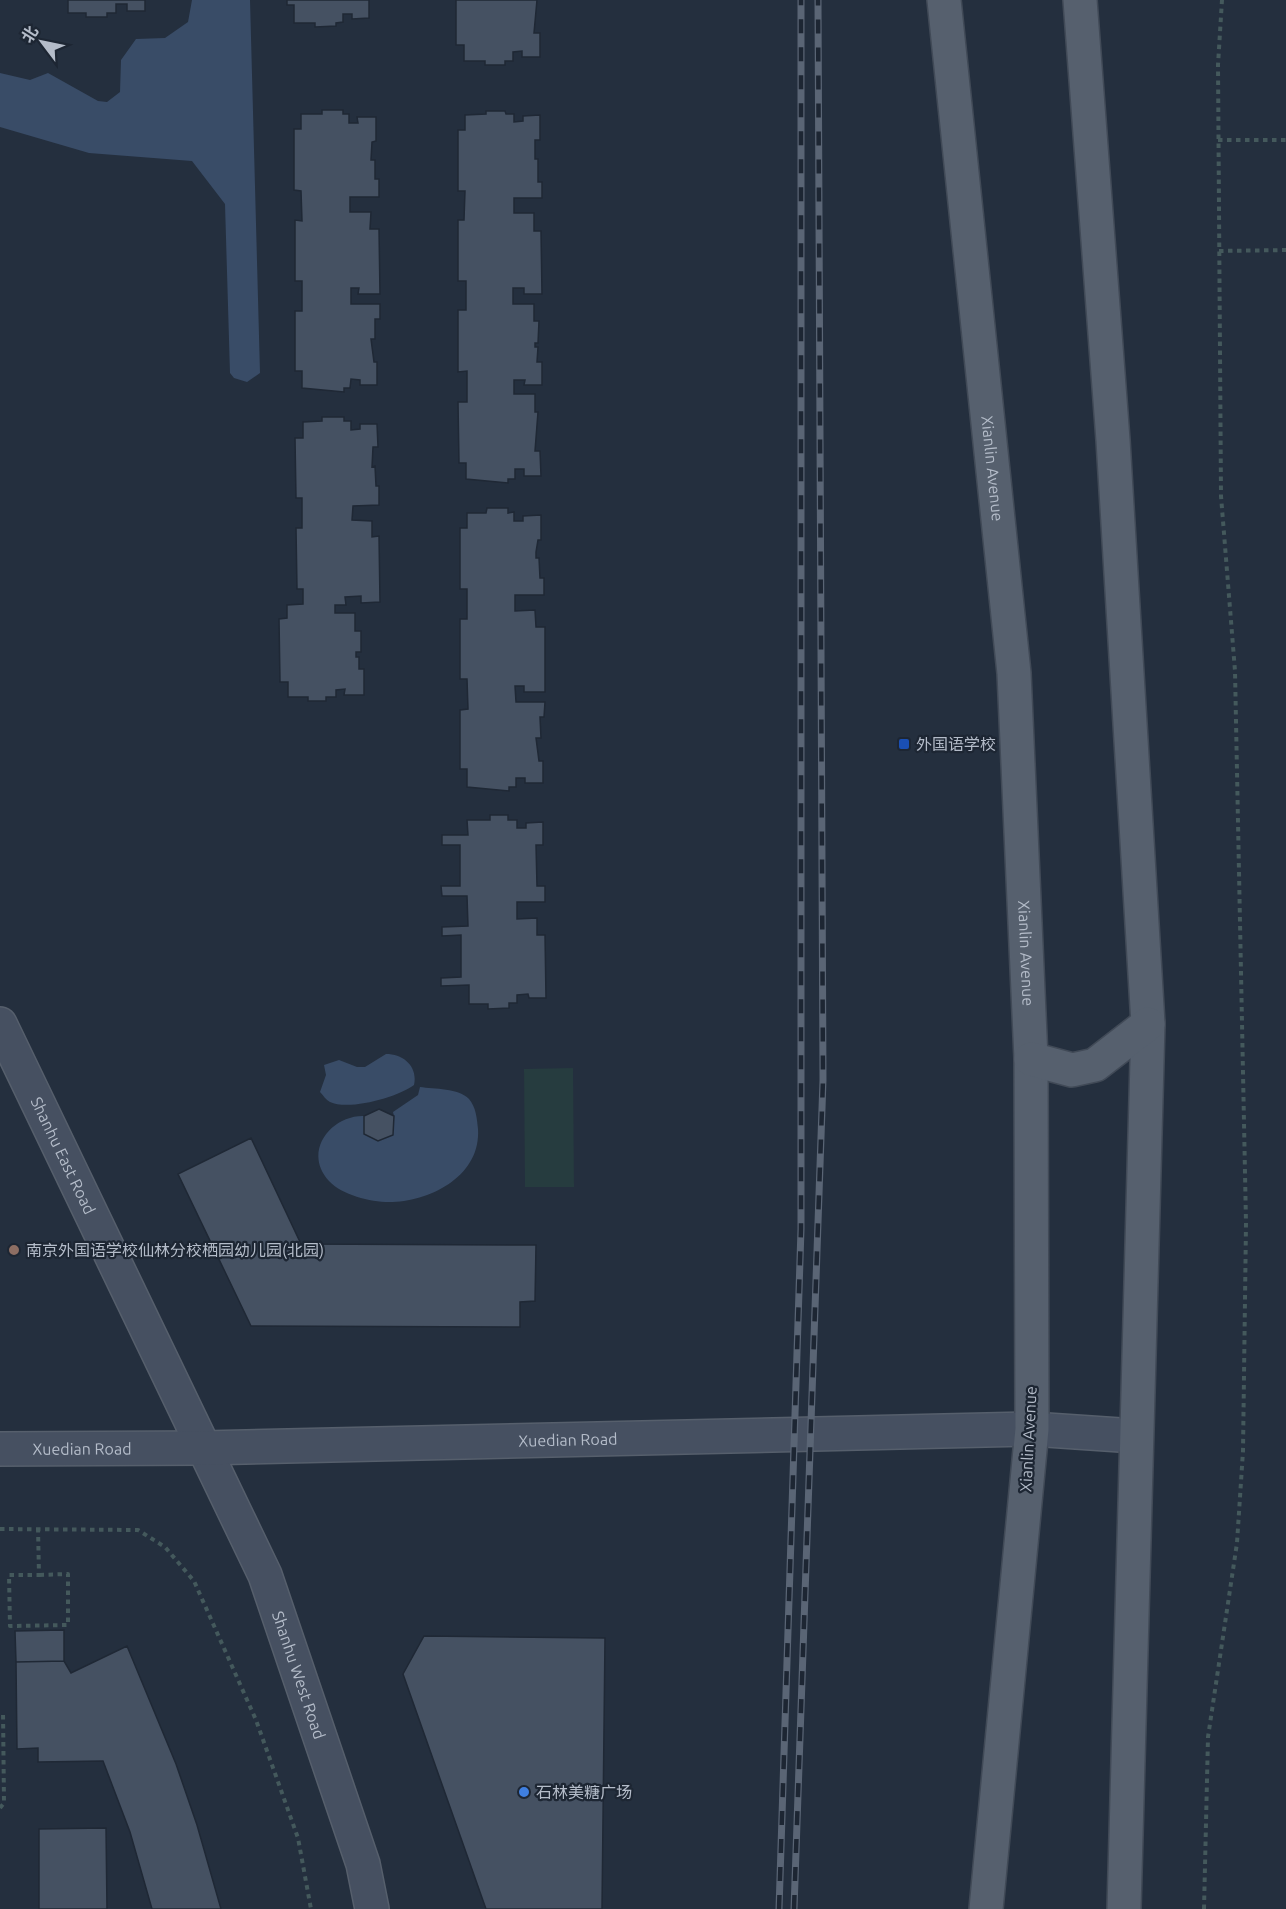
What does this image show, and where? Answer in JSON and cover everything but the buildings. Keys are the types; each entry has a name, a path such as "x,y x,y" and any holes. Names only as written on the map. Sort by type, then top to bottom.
{"main road":[{"name":"Xianlin Avenue","path":"944,0 1014,673 1031,1059 1032,1429 986,1909"},
{"path":"1080,0 1113,440 1148,1024 1135,1436 1124,1909"},
{"path":"1031,1059 1071,1070 1095,1065 1148,1024"}],"street":[{"name":"Shanhu East Road","path":"0,1024 203,1448"},
{"name":"Xuedian Road","path":"0,1449 203,1448 1032,1429 1135,1436"},
{"name":"Shanhu West Road","path":"203,1448 265,1575 363,1864 372,1909"}],"path":[{"path":"1204,1909 1208,1737 1237,1544 1243,1451 1246,1223 1235,671 1221,496 1218,140 1222,0"},
{"path":"1218,140 1286,140"},
{"path":"1219,251 1286,250"},
{"path":"38,1528 39,1575"},
{"path":"0,1529 138,1530 165,1547 194,1581 264,1741 298,1838 311,1909"},
{"path":"68,1574 68,1625 10,1626 9,1575 39,1575 68,1574"},
{"path":"0,1808 3,1803 3,1711"}],"green space":[{"path":"573,1068 574,1187 525,1187 524,1069"}],"water":[{"path":"192,0 250,0 260,373 247,382 234,378 230,373 225,204 192,161 89,153 0,127 0,73 30,80 48,73 98,101 107,102 120,92 121,60 136,39 165,38 188,22"},
{"path":"386,1054 399,1056 412,1067 414,1085 385,1098 349,1105 330,1102 320,1092 326,1075 324,1065 339,1060 357,1067 365,1067"},
{"path":"420,1087 465,1095 473,1106 478,1129 477,1146 462,1173 450,1183 421,1197 389,1202 357,1197 341,1190 329,1181 321,1170 318,1158 324,1137 331,1128 352,1117 364,1116 364,1134 378,1141 394,1116 393,1112 418,1095"}],"railway":[{"path":"779,1909 801,1229 801,0"},
{"path":"794,1909 823,1080 818,0"}],"place":[{"name":"外国语学校","path":"904,744"},
{"name":"南京外国语学校仙林分校栖园幼儿园(北园)","path":"14,1250"},
{"name":"石林美糖广场","path":"524,1792"}]}
